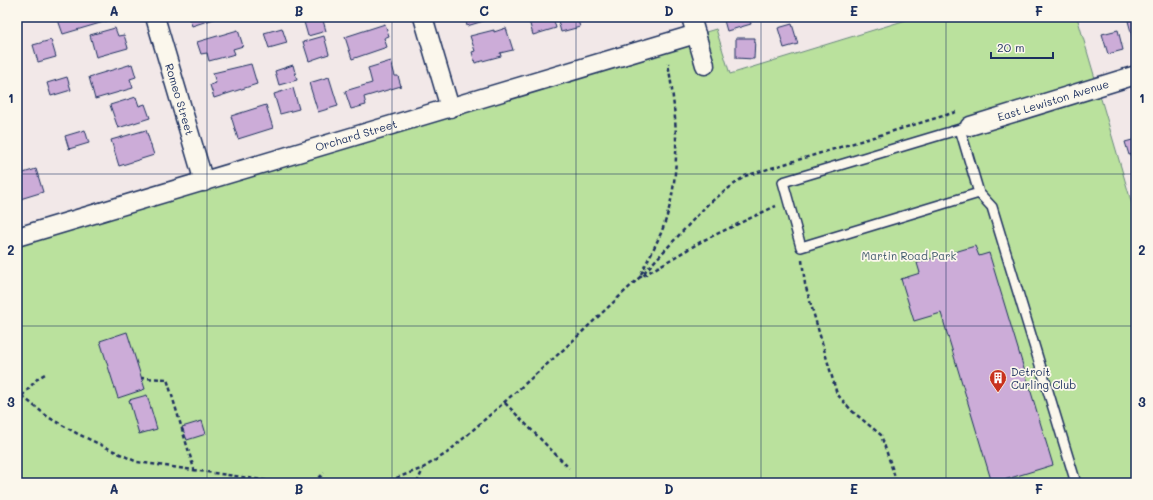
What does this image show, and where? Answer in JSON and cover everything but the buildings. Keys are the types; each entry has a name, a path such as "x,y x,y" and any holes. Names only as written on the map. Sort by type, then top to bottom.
{"street":[{"name":"Romeo Street","path":"155,17 204,182"},
{"path":"423,17 450,108"},
{"path":"691,17 705,65"},
{"name":"Orchard Street","path":"17,237 696,34"},
{"name":"East Lewiston Avenue","path":"965,127 1136,75"}],"lane":[{"path":"979,193 801,247 783,182 965,127 979,193 992,207 1076,483"}],"path":[{"path":"639,278 661,233 673,190 676,164 676,117 667,56"},
{"path":"383,483 423,468 447,453 505,403 639,278 704,240 767,209 788,203"},
{"path":"801,247 805,284 837,394 852,411 881,435 898,483"},
{"path":"22,396 38,378 45,374"},
{"path":"141,378 167,379 194,469"},
{"path":"17,392 48,417 106,449 136,462 194,469 284,483"},
{"path":"505,403 569,468"},
{"path":"417,483 423,468"},
{"path":"314,483 324,473"}],"green space":[{"name":"Martin Road Park","path":"916,17 1077,17 1136,218 1136,483 17,483 17,238 716,29 730,74"}],"place":[{"name":"Detroit Curling Club","path":"998,393"}]}
